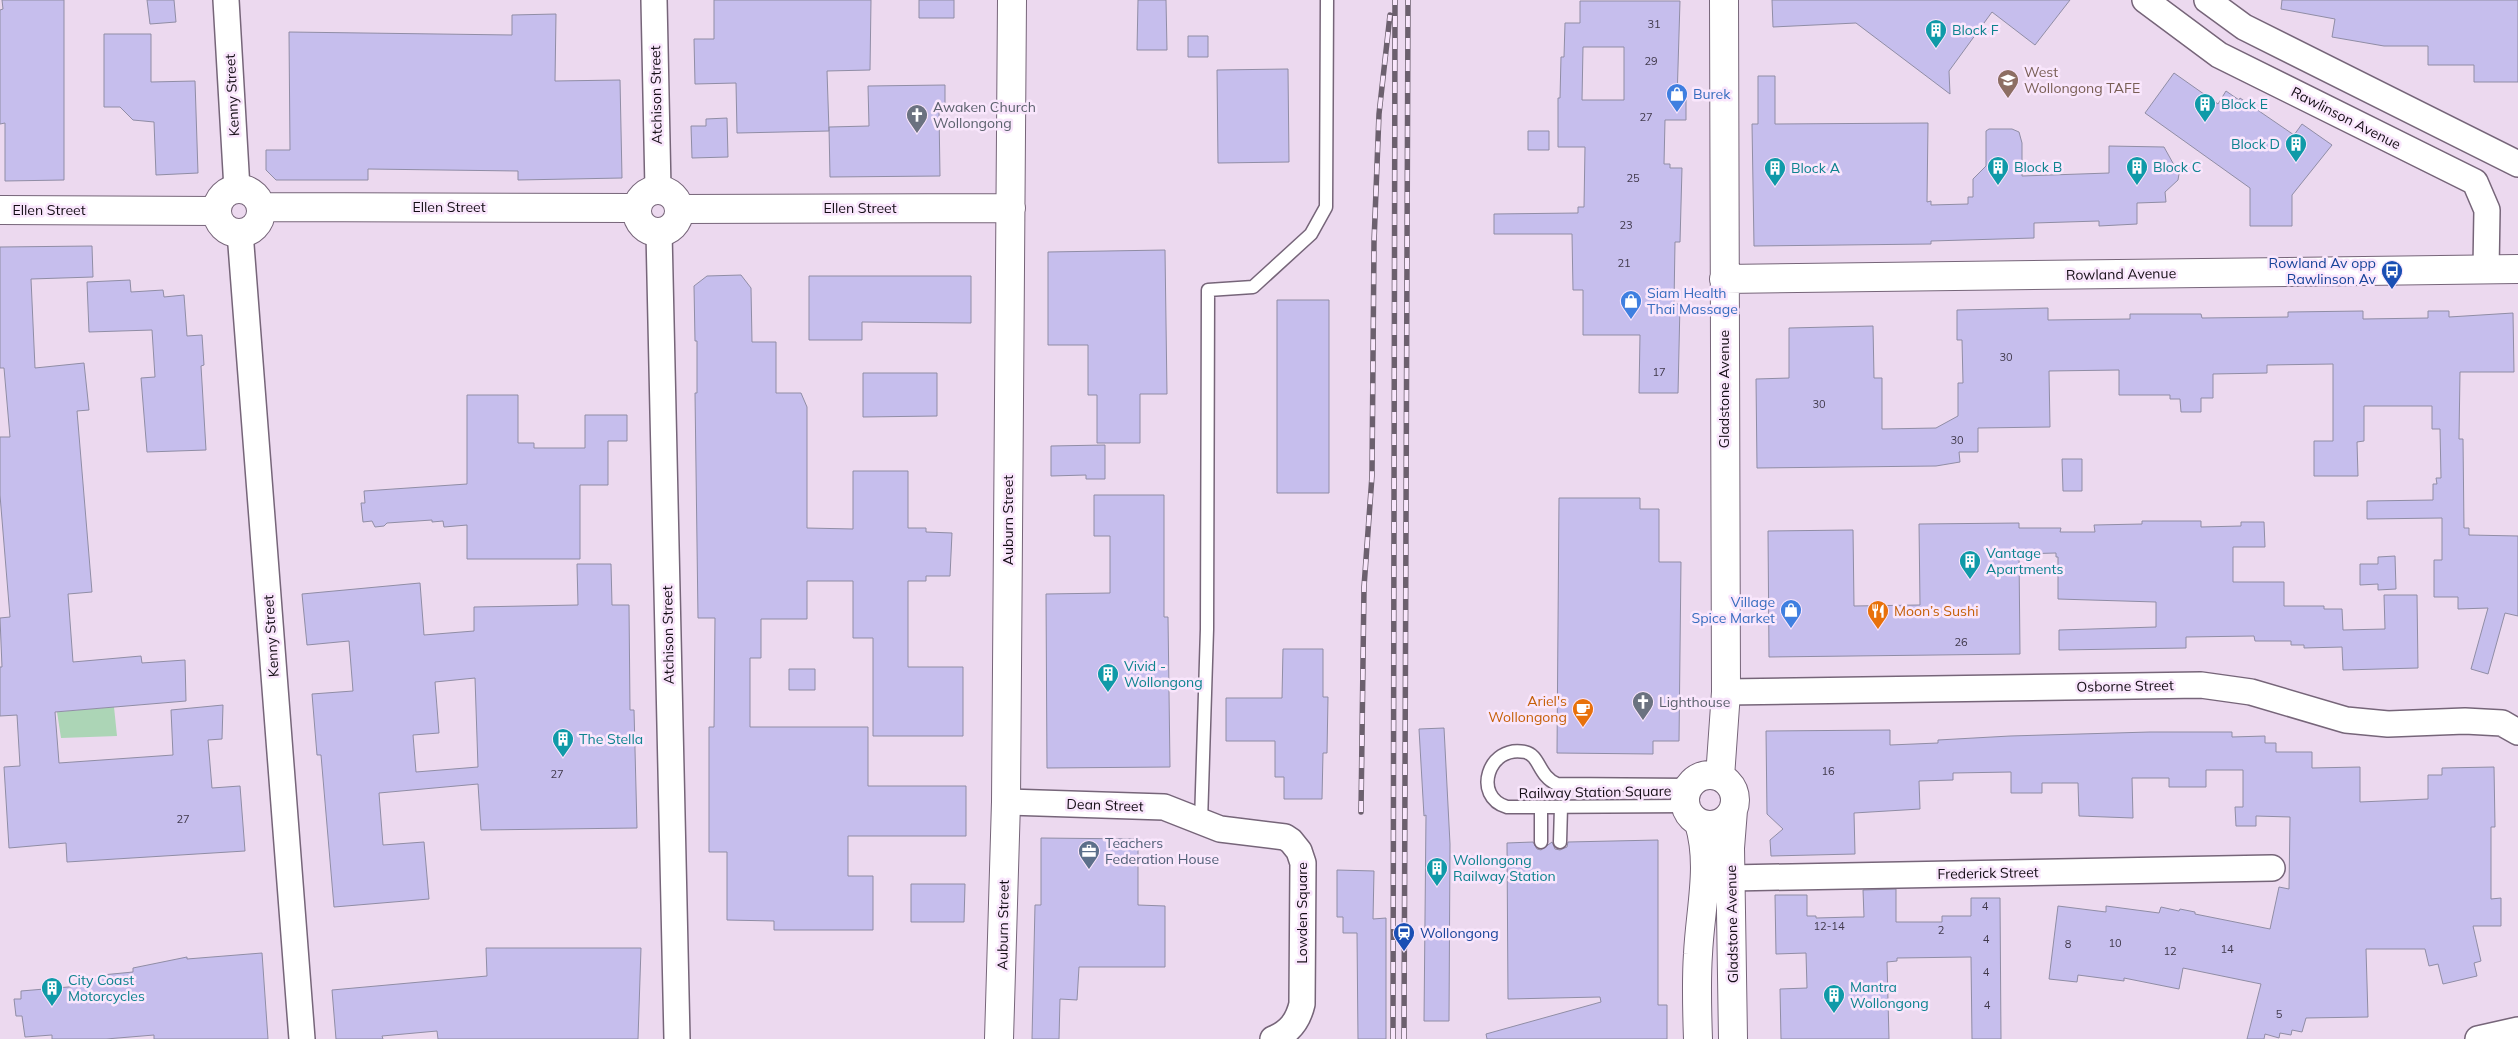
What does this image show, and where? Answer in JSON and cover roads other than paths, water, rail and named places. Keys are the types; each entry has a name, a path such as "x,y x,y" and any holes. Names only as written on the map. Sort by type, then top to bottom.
{"street":[{"name":"Kenny Street","path":"226,0 237,189"},
{"name":"Atchison Street","path":"654,0 658,189"},
{"name":"Auburn Street","path":"999,1039 1006,802 1012,0"},
{"name":"Gladstone Avenue","path":"1720,777 1726,692 1724,0"},
{"name":"Rawlinson Avenue","path":"2145,0 2219,55 2475,182 2487,210 2486,270"},
{"path":"2207,0 2244,27 2518,164"},
{"path":"237,189 247,190 253,194 261,207 258,222 247,231 240,232 227,228 222,224 217,211 221,198 226,193 237,189"},
{"path":"658,189 673,195 680,209 678,220 674,226 654,232 642,224 638,218 637,208 640,199 647,192 658,189"},
{"name":"Ellen Street","path":"261,207 637,208"},
{"name":"Ellen Street","path":"680,209 1010,208"},
{"name":"Ellen Street","path":"0,210 217,211"},
{"name":"Kenny Street","path":"240,232 302,1039"},
{"name":"Atchison Street","path":"659,232 677,1039"},
{"name":"Rowland Avenue","path":"1724,279 2518,270"},
{"name":"Osborne Street","path":"1726,692 2201,685 2251,692 2346,720 2388,724 2465,721 2502,723 2518,732"},
{"path":"1704,776 1720,777 1725,780 1733,791 1733,810 1722,822 1707,825 1692,805 1704,776"},
{"name":"Dean Street","path":"1006,802 1164,807 1201,822"},
{"name":"Gladstone Avenue","path":"1692,805 1705,846 1706,868 1698,954 1698,1039"},
{"name":"Gladstone Avenue","path":"1733,810 1730,845 1733,1039"},
{"name":"Lowden Square","path":"1201,822 1232,832 1285,838 1296,846 1302,856 1304,870 1302,1004 1295,1023 1287,1031 1273,1039"},
{"name":"Frederick Street","path":"1706,868 1731,878 2272,868"},
{"path":"2478,1039 2518,1030"}],"lane":[{"path":"1201,822 1207,629 1208,290 1253,288 1311,234 1326,207 1327,0"},
{"name":"Railway Station Square","path":"1525,752 1534,758 1544,775 1552,782 1692,805 1508,807 1497,803 1491,795 1488,780 1490,768 1496,758 1507,753 1525,752"},
{"path":"1560,842 1561,807"},
{"path":"1541,808 1541,842"}],"railway":[{"path":"1393,1039 1395,0"},
{"path":"1404,1039 1408,0"},
{"path":"1361,812 1364,587 1372,476 1374,242 1379,114 1390,15"}],"place":[{"name":"Block F","path":"1936,49"},
{"name":"West Wollongong TAFE","path":"2008,99"},
{"name":"Burek","path":"1677,113"},
{"name":"Block E","path":"2205,123"},
{"name":"Awaken Church Wollongong","path":"917,134"},
{"name":"Block D","path":"2296,163"},
{"name":"Block B","path":"1998,186"},
{"name":"Block C","path":"2137,186"},
{"name":"Block A","path":"1775,187"},
{"name":"Rowland Av opp Rawlinson Av","path":"2392,290"},
{"name":"Siam Health Thai Massage","path":"1631,320"},
{"name":"Vantage Apartments","path":"1970,580"},
{"name":"Village Spice Market","path":"1791,629"},
{"name":"Moon’s Sushi","path":"1878,630"},
{"name":"Vivid - Wollongong","path":"1108,693"},
{"name":"Lighthouse","path":"1643,721"},
{"name":"Ariel's Wollongong","path":"1583,728"},
{"name":"The Stella","path":"563,758"},
{"name":"Teachers Federation House","path":"1089,870"},
{"name":"Wollongong Railway Station","path":"1437,887"},
{"name":"Wollongong","path":"1404,952"},
{"name":"City Coast Motorcycles","path":"52,1007"},
{"name":"Mantra Wollongong","path":"1834,1014"}]}
